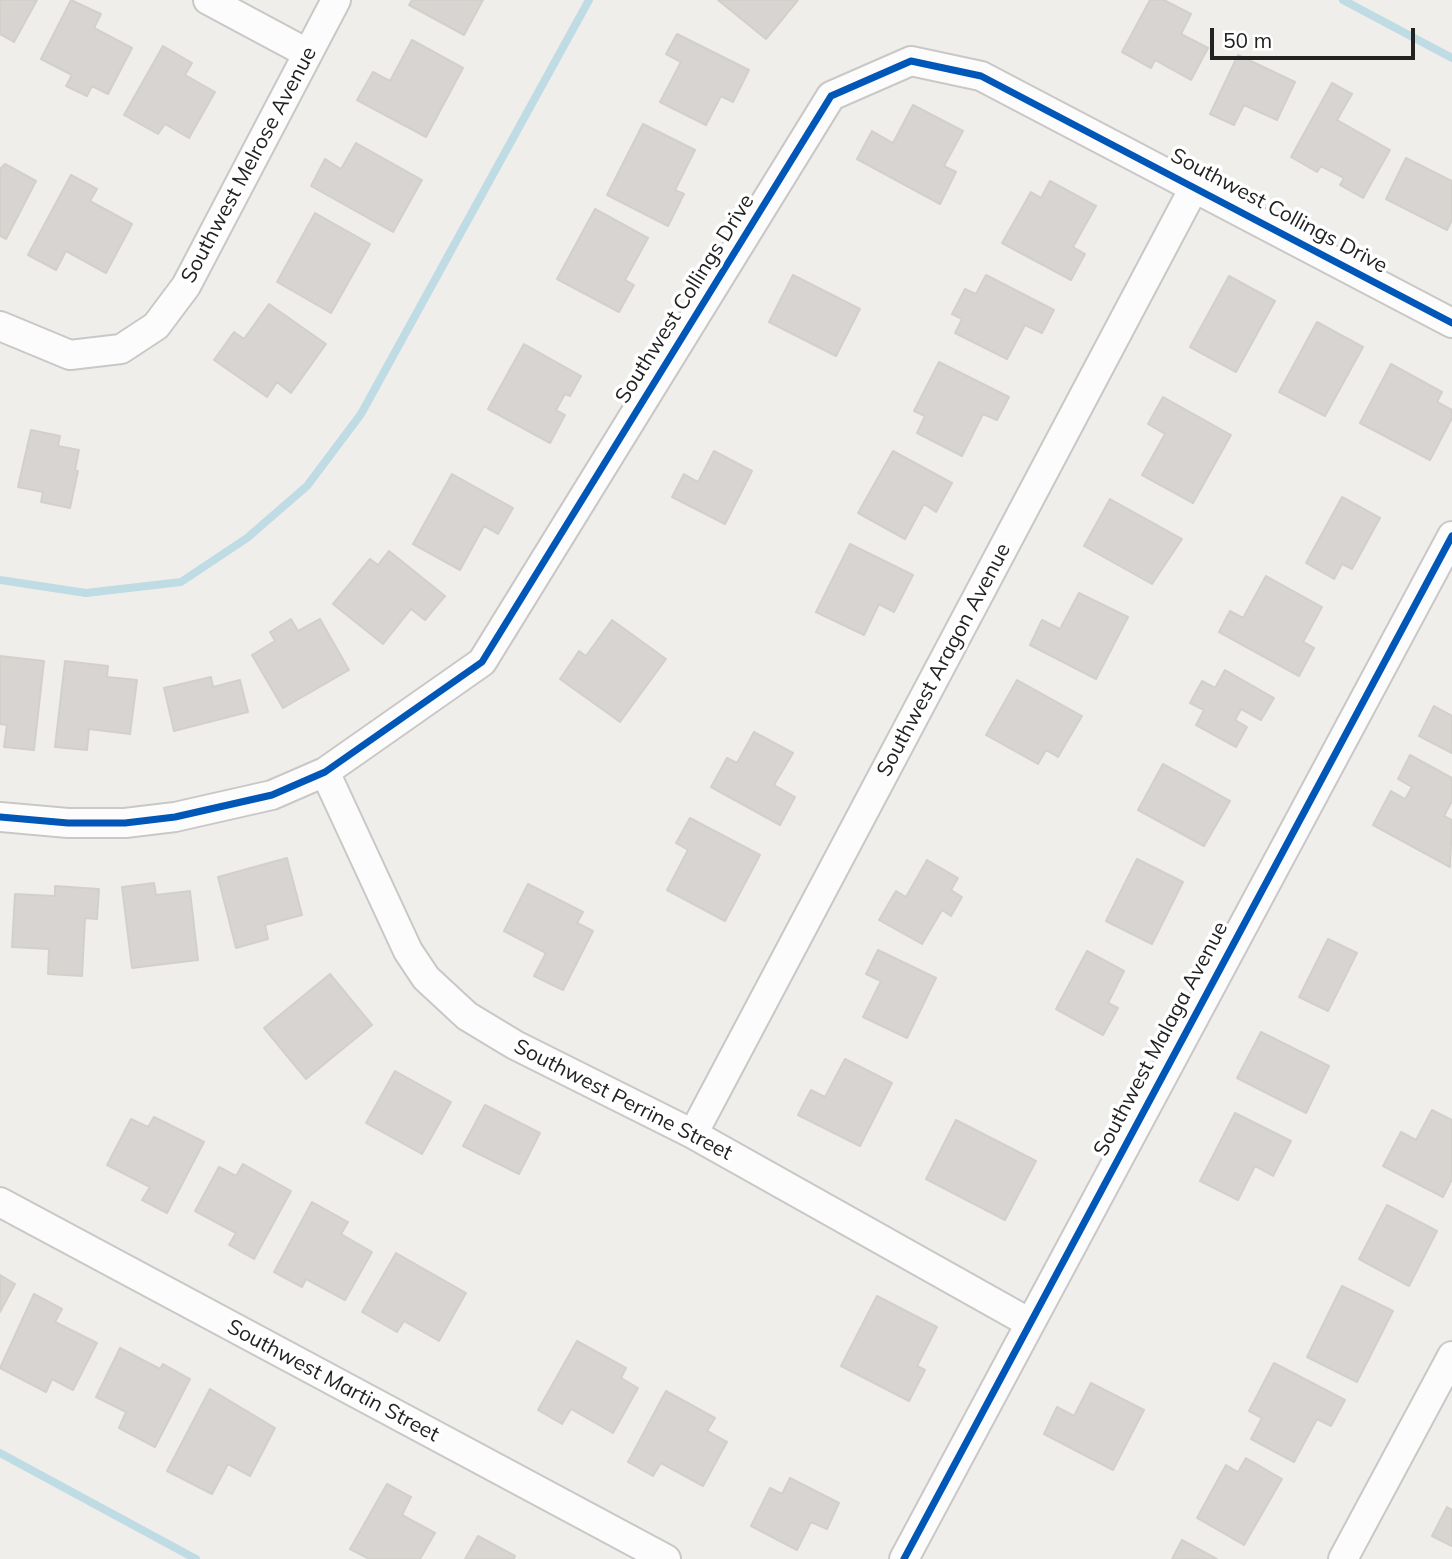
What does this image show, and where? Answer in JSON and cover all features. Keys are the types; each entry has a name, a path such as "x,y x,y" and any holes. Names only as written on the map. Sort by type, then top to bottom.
{"street":[{"path":"208,0 307,53"},
{"name":"Southwest Melrose Avenue","path":"0,326 70,355 121,349 156,326 186,286 336,0"},
{"name":"Southwest Collings Drive","path":"0,817 68,823 125,823 175,817 272,795 326,772 482,662 831,96 911,61 981,76 1452,323"},
{"name":"Southwest Aragon Avenue","path":"693,1134 1195,186"},
{"name":"Southwest Malaga Avenue","path":"904,1559 1028,1322 1452,536"},
{"name":"Southwest Perrine Street","path":"326,772 408,951 442,996 467,1016 515,1045 693,1134 1028,1322"},
{"name":"Southwest Martin Street","path":"0,1202 666,1559"},
{"path":"1343,1559 1452,1356"}],"building":[{"path":"0,0 37,0 14,42 0,34"},
{"path":"71,0 101,14 94,28 132,48 108,94 92,86 87,96 66,86 72,75 41,59"},
{"path":"412,0 483,0 464,35 409,5"},
{"path":"718,0 798,0 766,39"},
{"path":"1150,0 1164,0 1191,14 1181,34 1208,48 1191,80 1155,60 1151,68 1122,52"},
{"path":"677,34 749,70 733,102 721,96 706,125 660,102 681,62 666,54"},
{"path":"412,40 463,68 426,137 357,100 373,72 390,81"},
{"path":"163,46 192,63 185,75 215,92 189,138 165,124 158,134 124,115"},
{"path":"1238,55 1295,82 1277,120 1244,105 1234,125 1210,114"},
{"path":"1332,83 1352,94 1337,120 1390,150 1363,198 1340,185 1344,178 1321,166 1317,172 1291,157"},
{"path":"913,105 963,131 944,166 956,172 940,204 857,159 872,131 893,143"},
{"path":"643,124 695,150 675,190 684,194 668,226 607,195"},
{"path":"356,143 422,180 393,232 311,186 325,159 341,169"},
{"path":"1406,158 1452,181 1452,220 1447,230 1386,199"},
{"path":"5,164 36,181 6,239 0,236 0,169"},
{"path":"71,175 97,189 90,201 132,224 106,273 66,251 56,270 28,255"},
{"path":"1050,181 1096,206 1073,247 1085,254 1071,280 1002,243 1031,192 1041,198"},
{"path":"595,209 648,238 625,280 634,285 619,312 557,279"},
{"path":"315,213 370,244 331,313 277,282"},
{"path":"793,275 860,309 836,356 769,322"},
{"path":"986,275 1054,310 1042,333 1025,325 1007,359 955,333 962,319 952,314 965,289 976,294"},
{"path":"1229,276 1275,301 1236,372 1190,347"},
{"path":"269,304 326,344 291,393 277,382 267,397 214,360 234,332 244,339"},
{"path":"1317,322 1363,347 1325,416 1279,392"},
{"path":"524,344 581,376 570,396 565,394 556,410 565,415 550,443 488,409"},
{"path":"939,362 1009,397 997,420 983,414 962,456 917,433 925,416 914,411"},
{"path":"1391,364 1442,392 1437,402 1452,410 1452,418 1430,460 1360,423"},
{"path":"1163,397 1231,435 1193,503 1142,475 1165,434 1148,424"},
{"path":"31,430 60,436 58,446 79,450 75,470 78,471 70,508 41,502 43,492 18,487"},
{"path":"714,451 752,471 725,524 672,497 684,474 698,482"},
{"path":"893,451 952,483 936,512 924,504 905,539 858,513"},
{"path":"452,474 513,508 498,534 484,526 460,570 413,544"},
{"path":"1342,497 1380,518 1352,569 1342,564 1334,579 1306,563"},
{"path":"1110,499 1182,539 1152,584 1084,546"},
{"path":"850,544 913,575 894,612 879,604 864,635 816,612"},
{"path":"389,551 445,596 425,620 411,609 383,644 333,604 370,559 378,565"},
{"path":"1266,576 1322,607 1303,642 1314,648 1299,676 1219,632 1230,611 1243,618"},
{"path":"1079,593 1128,617 1096,679 1030,645 1042,620 1060,629"},
{"path":"291,619 298,631 320,619 349,670 283,708 252,655 275,641 270,632"},
{"path":"612,620 666,659 620,722 560,679 579,651 586,656"},
{"path":"0,656 44,661 34,750 4,747 7,725 0,724"},
{"path":"65,661 108,666 107,677 137,680 130,734 89,729 87,750 55,747"},
{"path":"1225,670 1274,698 1261,720 1241,709 1235,720 1247,727 1236,747 1196,725 1204,710 1190,703 1202,681 1215,688"},
{"path":"211,677 213,687 240,680 248,712 174,731 164,688"},
{"path":"1017,680 1082,716 1058,757 1046,750 1038,764 986,735"},
{"path":"1434,706 1452,716 1452,753 1419,736"},
{"path":"754,732 793,753 774,785 795,797 780,825 711,787 727,758 737,763"},
{"path":"1410,755 1452,778 1452,801 1444,816 1452,820 1450,867 1373,825 1391,791 1405,799 1412,787 1398,779"},
{"path":"1163,764 1230,801 1204,846 1138,810"},
{"path":"690,818 760,855 725,921 667,890 688,850 676,843"},
{"path":"287,858 302,915 265,925 268,939 236,948 218,877"},
{"path":"1137,859 1183,882 1152,944 1106,921"},
{"path":"927,860 958,878 951,890 962,897 951,916 942,910 922,944 879,920 896,891 906,897"},
{"path":"154,883 156,895 190,891 198,960 132,968 122,887"},
{"path":"528,884 583,912 577,923 593,931 563,990 534,976 546,953 504,931"},
{"path":"55,886 99,889 97,919 85,918 82,976 48,974 49,949 12,947 15,894 55,896"},
{"path":"1328,939 1357,953 1328,1011 1299,997"},
{"path":"878,950 936,978 907,1038 863,1017 881,981 866,974"},
{"path":"1087,951 1124,971 1108,1003 1118,1008 1103,1035 1056,1009"},
{"path":"330,974 372,1025 306,1079 264,1028"},
{"path":"1261,1032 1329,1066 1306,1113 1237,1078"},
{"path":"845,1059 892,1083 860,1146 798,1115 811,1090 825,1097"},
{"path":"395,1071 451,1102 422,1154 366,1123"},
{"path":"485,1105 540,1133 519,1174 463,1146"},
{"path":"1432,1110 1452,1120 1452,1179 1443,1197 1383,1166 1401,1132 1416,1140"},
{"path":"1235,1113 1291,1141 1273,1176 1255,1166 1238,1200 1200,1181"},
{"path":"154,1117 204,1142 167,1213 142,1200 150,1187 107,1165 131,1119 148,1127"},
{"path":"956,1120 1036,1161 1005,1220 926,1179"},
{"path":"243,1164 291,1191 254,1259 229,1245 236,1233 195,1211 219,1167 236,1176"},
{"path":"312,1202 348,1222 341,1234 372,1252 345,1300 306,1279 302,1287 274,1272"},
{"path":"1387,1205 1437,1231 1409,1286 1359,1259"},
{"path":"396,1253 466,1293 439,1341 404,1321 397,1332 362,1312"},
{"path":"0,1275 15,1284 0,1312"},
{"path":"1342,1286 1393,1311 1357,1382 1307,1357"},
{"path":"34,1294 62,1309 55,1322 97,1343 73,1390 52,1379 46,1392 0,1368"},
{"path":"877,1296 937,1327 917,1366 925,1370 909,1401 841,1366"},
{"path":"577,1341 626,1368 621,1378 638,1388 613,1433 571,1409 562,1424 538,1410"},
{"path":"120,1348 160,1369 163,1364 190,1379 155,1447 119,1428 126,1412 96,1397"},
{"path":"1274,1363 1345,1400 1331,1426 1317,1419 1294,1462 1251,1439 1262,1418 1249,1411"},
{"path":"1091,1383 1144,1410 1113,1470 1044,1434 1057,1407 1074,1416"},
{"path":"210,1389 275,1428 250,1476 228,1464 212,1494 167,1471"},
{"path":"666,1391 715,1418 707,1431 727,1442 703,1486 661,1463 653,1476 628,1462"},
{"path":"1246,1458 1282,1479 1244,1545 1197,1518 1226,1465 1238,1472"},
{"path":"790,1478 839,1503 827,1529 811,1522 797,1550 751,1526 770,1488 782,1494"},
{"path":"387,1484 411,1497 402,1515 435,1533 420,1559 369,1559 350,1549"},
{"path":"1447,1507 1452,1510 1452,1546 1432,1536"},
{"path":"478,1536 515,1556 514,1559 465,1559"},
{"path":"1182,1540 1217,1559 1172,1559"}],"waterway":[{"path":"0,580 86,593 181,582 247,538 307,486 361,414 589,0"},
{"path":"1343,0 1452,58"},
{"path":"0,1453 196,1559"}],"cycle path":[{"path":"0,817 68,823 125,823 175,817 272,795 325,772 482,662 831,96 911,61 981,76 1452,323"},
{"path":"904,1559 1452,536"}]}
